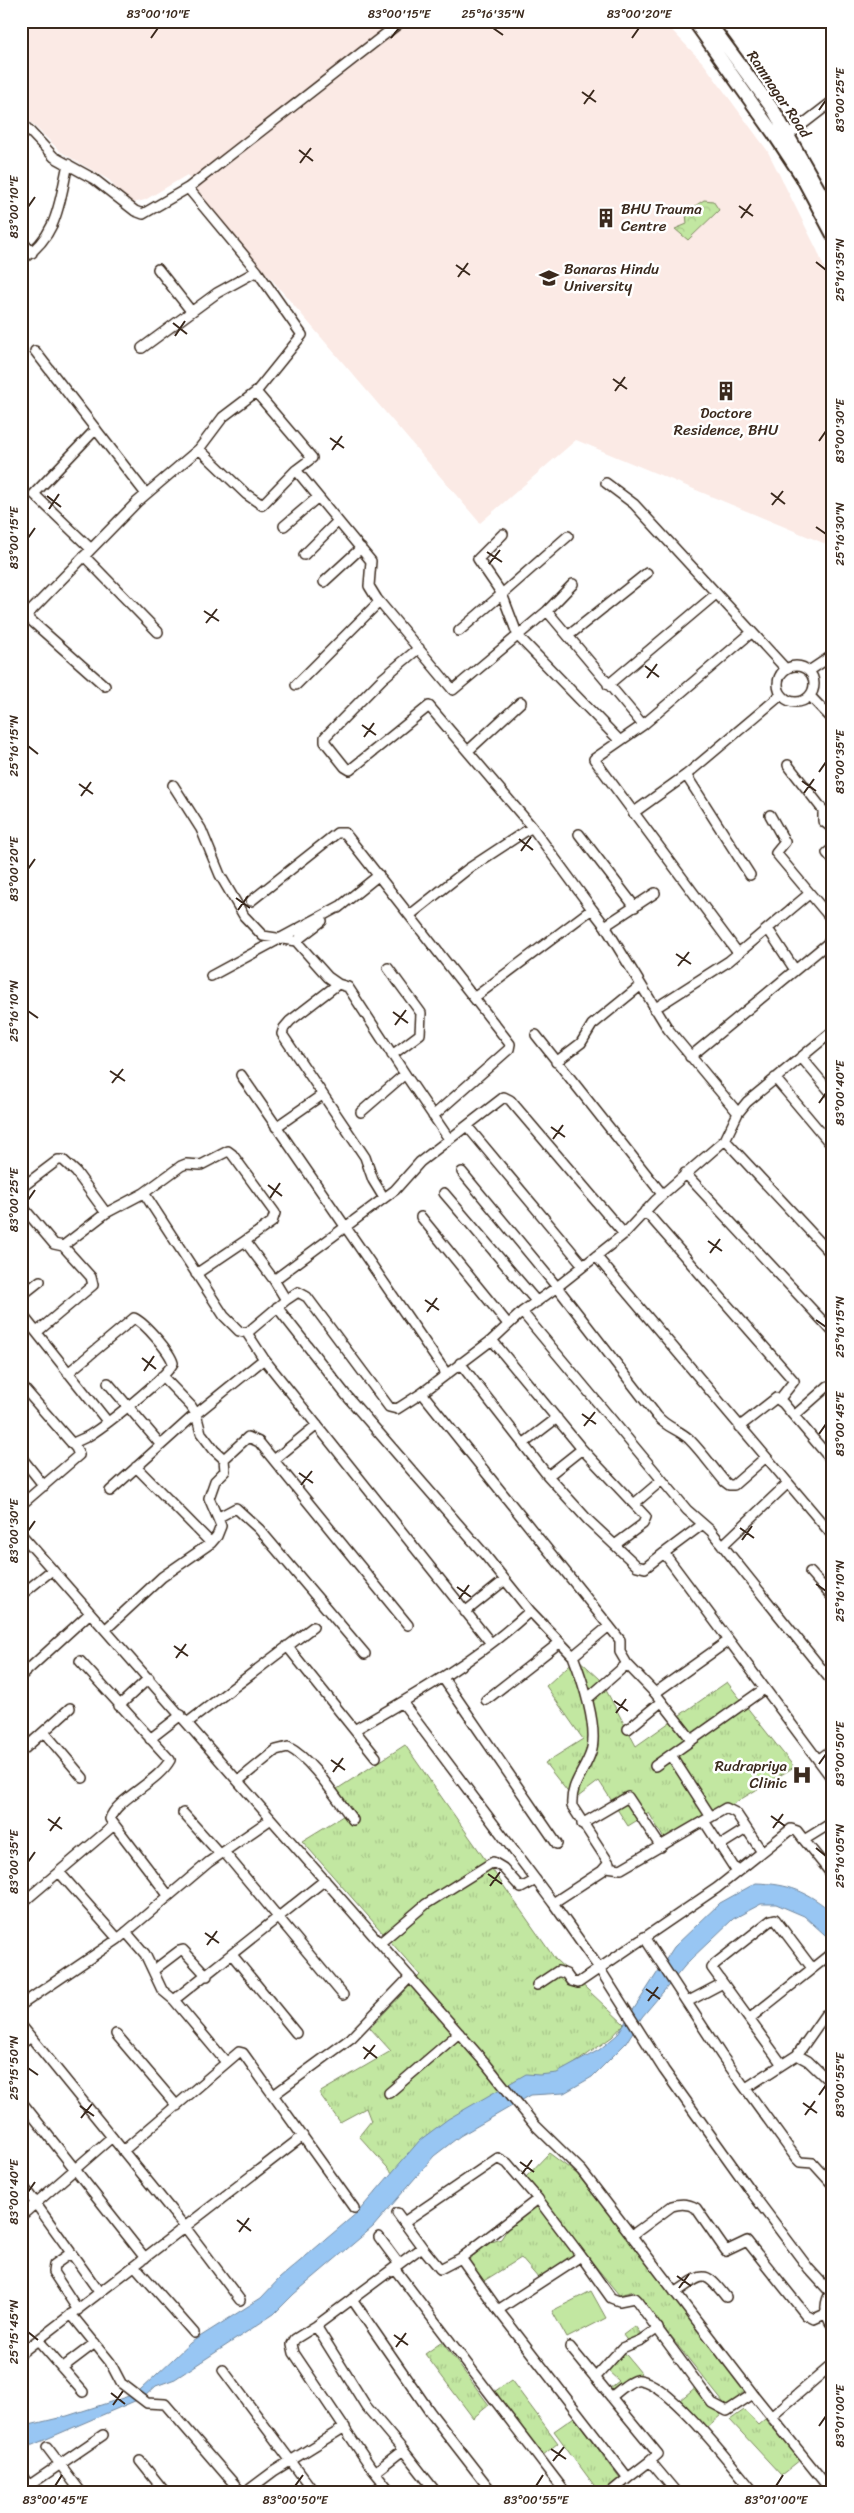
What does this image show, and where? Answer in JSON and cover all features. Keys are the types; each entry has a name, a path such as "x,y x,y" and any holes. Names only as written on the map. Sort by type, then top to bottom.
{"main road":[{"name":"Ramnagar Road","path":"699,22 755,83 831,206"},
{"path":"699,22 801,175 833,235"}],"street":[{"path":"21,122 54,157 94,179 134,212 143,214 188,188 402,21"},
{"path":"789,136 833,101"},
{"path":"21,260 32,253 49,235 56,220 68,164"},
{"path":"105,686 24,619 146,494 199,449 223,417 256,392 302,335 257,271 188,188"},
{"path":"21,240 32,253"},
{"path":"158,269 191,311"},
{"path":"142,348 217,293 257,271"},
{"path":"35,351 146,494"},
{"path":"199,449 246,494 262,505 296,470 312,458 256,392"},
{"path":"91,549 34,494 96,429"},
{"path":"296,470 371,561 369,586 380,602 453,690 547,611 573,584"},
{"path":"606,483 634,504 785,668"},
{"path":"284,526 318,497"},
{"path":"304,555 338,521"},
{"path":"503,534 478,559 502,594 518,636 620,741"},
{"path":"459,630 568,536"},
{"path":"324,582 361,548"},
{"path":"84,556 158,632"},
{"path":"568,636 647,573"},
{"path":"608,685 716,594"},
{"path":"296,685 380,602"},
{"path":"547,611 642,725"},
{"path":"738,953 594,759 642,725 751,633"},
{"path":"419,648 382,679 325,736 325,742 345,767 350,770 428,706 469,750 552,852 605,926 654,1009 690,1057 738,1113"},
{"path":"809,671 833,655"},
{"path":"796,665 809,671 814,685 810,696 795,702 781,695 778,690 778,678 785,668 796,665"},
{"path":"633,813 686,774 781,695"},
{"path":"810,696 833,720"},
{"path":"469,750 521,702"},
{"path":"788,765 824,810 823,821 833,829"},
{"path":"686,774 750,876"},
{"path":"174,785 201,829 220,875 244,916 263,936 296,941 328,978 338,984 345,985 352,992 449,1140"},
{"path":"770,815 785,842 776,853 833,921"},
{"path":"410,916 468,869 532,827"},
{"path":"251,901 337,833 345,833 510,1044 509,1048 432,1116"},
{"path":"579,834 635,907"},
{"path":"833,848 827,853 833,860"},
{"path":"296,941 379,875"},
{"path":"605,926 655,893"},
{"path":"654,1009 738,953 809,894"},
{"path":"211,976 342,905"},
{"path":"475,997 592,909"},
{"path":"768,929 795,970"},
{"path":"690,1057 833,939"},
{"path":"388,968 421,1014 420,1034 392,1055"},
{"path":"338,984 290,1022 284,1028 282,1034 365,1157 373,1180 384,1198"},
{"path":"556,1062 581,1043 592,1025 640,986"},
{"path":"247,1333 298,1292 307,1297 389,1407 398,1410 492,1340 522,1312 558,1287 624,1234 662,1194 725,1140 738,1113 775,1078 833,1031"},
{"path":"536,1035 662,1194"},
{"path":"801,1057 833,1095"},
{"path":"360,1112 405,1074"},
{"path":"241,1075 446,1373"},
{"path":"775,1078 833,1147"},
{"path":"276,1127 322,1095"},
{"path":"274,1280 395,1190 420,1162 500,1098 507,1098 624,1234"},
{"path":"467,1126 584,1265"},
{"path":"725,1140 833,1256"},
{"path":"63,1246 106,1213 144,1192 181,1166 186,1164 201,1165 228,1151 275,1213 272,1222 196,1274"},
{"path":"21,1188 58,1160 64,1160 76,1172 106,1213"},
{"path":"462,1172 558,1287 657,1416 668,1427 681,1432 690,1440 724,1482 729,1485 734,1484 766,1457"},
{"path":"685,1173 833,1332"},
{"path":"144,1192 227,1320 239,1331 247,1333 264,1359 490,1642"},
{"path":"444,1193 537,1302"},
{"path":"21,1205 54,1244 63,1246 91,1277 93,1285 37,1332"},
{"path":"645,1211 794,1381 779,1400"},
{"path":"421,1217 508,1324"},
{"path":"245,1241 274,1280 286,1300"},
{"path":"596,1256 833,1536"},
{"path":"21,1296 40,1281"},
{"path":"277,1307 346,1395 422,1480 530,1611 572,1656 583,1681 587,1699 592,1747 571,1795 572,1806 609,1863 607,1867 553,1903"},
{"path":"522,1312 687,1510 723,1545 833,1683"},
{"path":"21,1313 107,1421"},
{"path":"68,1373 134,1318 145,1326 172,1359 171,1366 162,1376 90,1436 72,1444"},
{"path":"492,1340 582,1449 644,1512 646,1520 616,1544"},
{"path":"110,1490 196,1414 264,1359"},
{"path":"460,1363 548,1476 588,1520 641,1568 703,1524"},
{"path":"162,1376 184,1398 196,1414 202,1433 214,1450 224,1459"},
{"path":"108,1383 161,1445"},
{"path":"21,1385 78,1451 78,1458 21,1505"},
{"path":"794,1416 831,1387"},
{"path":"422,1393 620,1640 620,1652 627,1664 655,1694 690,1739"},
{"path":"739,1427 776,1398 833,1462"},
{"path":"522,1444 556,1418"},
{"path":"274,1460 317,1425"},
{"path":"105,1630 168,1572 217,1536 221,1526 219,1517 209,1498 215,1481 224,1470 224,1459 248,1437 259,1442 408,1625"},
{"path":"548,1476 582,1449"},
{"path":"21,1457 44,1486"},
{"path":"136,1467 210,1543"},
{"path":"635,1503 662,1480"},
{"path":"723,1545 788,1483"},
{"path":"219,1517 236,1508 241,1511 365,1654"},
{"path":"21,1534 459,2033 525,2114 582,2171 753,2394 832,2492"},
{"path":"664,1553 833,1780"},
{"path":"21,1595 52,1570"},
{"path":"810,1572 833,1598"},
{"path":"465,1612 505,1580"},
{"path":"356,1729 466,1663 490,1642 509,1630 530,1611"},
{"path":"21,1676 90,1613"},
{"path":"150,1739 184,1719 313,1626"},
{"path":"572,1656 609,1626"},
{"path":"655,1694 728,1641"},
{"path":"486,1700 559,1643"},
{"path":"287,1646 356,1729 376,1757"},
{"path":"80,1661 170,1760 150,1781 115,1809 110,1819 113,1826 168,1895"},
{"path":"587,1699 627,1664"},
{"path":"119,1706 149,1678"},
{"path":"443,1678 557,1844"},
{"path":"655,1766 690,1739 764,1689"},
{"path":"402,1702 553,1903 599,1968 664,2070 752,2193 809,2269 832,2290 825,2306 826,2314 833,2326"},
{"path":"628,1729 661,1702"},
{"path":"21,1752 70,1708"},
{"path":"44,1732 83,1778"},
{"path":"238,1781 276,1750 288,1747 296,1751 313,1770 353,1820"},
{"path":"818,1760 833,1749"},
{"path":"671,1755 707,1819 719,1846 737,1872"},
{"path":"582,1824 628,1797 661,1847"},
{"path":"607,1867 621,1869 729,1808 736,1813 762,1852"},
{"path":"183,1813 222,1853 343,1995"},
{"path":"21,2005 118,1939 168,1895 222,1853 271,1819"},
{"path":"804,1840 833,1822"},
{"path":"21,1904 113,1826"},
{"path":"719,1846 746,1828"},
{"path":"537,1985 558,1971 566,1974 571,1981 578,1983 737,1872 791,1829 797,1831 833,1876"},
{"path":"380,1943 426,1904 493,1862 503,1868 521,1888 536,1880"},
{"path":"60,1872 118,1939"},
{"path":"174,2000 233,1956 325,1880"},
{"path":"781,2063 712,1968 771,1920 779,1922 812,1968"},
{"path":"126,1932 145,1954 154,1970 158,1985 174,2000 226,2062"},
{"path":"644,1937 722,2056 796,2158 800,2162 813,2163 833,2185"},
{"path":"154,1970 183,1950 207,1976"},
{"path":"233,1956 296,2033"},
{"path":"749,2019 828,1956"},
{"path":"275,2094 352,2038 410,1977"},
{"path":"687,2002 722,1983"},
{"path":"746,2088 781,2063 797,2055 825,2015"},
{"path":"21,2025 185,2228 240,2300"},
{"path":"390,2093 459,2033"},
{"path":"116,2034 177,2106"},
{"path":"21,2044 31,2037"},
{"path":"123,2151 239,2052 243,2053 275,2094 354,2208"},
{"path":"797,2055 808,2061 833,2085"},
{"path":"21,2101 145,2258"},
{"path":"21,2353 303,2136"},
{"path":"21,2216 112,2137"},
{"path":"404,2222 498,2158 507,2163 538,2199 612,2298 619,2301 634,2298 712,2403 727,2411 753,2394"},
{"path":"21,2183 100,2293"},
{"path":"397,2213 440,2269 461,2258 538,2199"},
{"path":"631,2236 672,2206 680,2204 691,2205 696,2208 726,2251 746,2240 806,2315 814,2319 826,2314"},
{"path":"379,2237 396,2266 565,2492"},
{"path":"390,2492 294,2353 292,2344 295,2338 316,2326 422,2247"},
{"path":"71,2253 54,2265 53,2272 75,2312 110,2362 120,2383 147,2403 165,2404 241,2492"},
{"path":"498,2310 581,2256"},
{"path":"461,2258 498,2310 628,2478"},
{"path":"135,2266 194,2334"},
{"path":"675,2293 700,2276 706,2276 711,2278 726,2297"},
{"path":"352,2299 430,2412 492,2492"},
{"path":"316,2326 366,2406 404,2450 436,2492"},
{"path":"595,2378 622,2348 637,2343 658,2328"},
{"path":"38,2340 83,2392"},
{"path":"62,2368 95,2343"},
{"path":"570,2347 658,2454 611,2492"},
{"path":"771,2417 833,2364"},
{"path":"222,2370 292,2460 314,2492"},
{"path":"611,2397 635,2380 651,2384 688,2415 754,2492"},
{"path":"246,2492 292,2460 345,2427"},
{"path":"21,2474 25,2488 103,2436"},
{"path":"47,2447 81,2492"},
{"path":"375,2472 404,2450"},
{"path":"650,2460 676,2492"},
{"path":"140,2461 165,2492"},
{"path":"372,2492 384,2484"}],"shaded area":[{"name":"Banaras Hindu University","path":"21,21 663,21 704,64 767,150 818,252 833,291 833,547 576,440 480,523 196,191 187,175 145,200 133,203 123,198 109,180 61,152 21,113"}],"green space":[{"path":"704,200 713,201 719,210 688,240 675,229 687,224 686,212"},
{"path":"577,1658 600,1679 636,1746 727,1682 794,1767 667,1844 649,1813 628,1826 599,1781 574,1800 545,1763 583,1739 546,1686"},
{"path":"405,1745 555,1959 624,2024 612,2037 547,2083 522,2085 396,2177 359,2136 371,2121 366,2108 340,2122 319,2093 391,2051 370,2028 420,1975 302,1841 351,1811 334,1791"},
{"path":"549,2153 577,2174 746,2390 727,2407 634,2291 619,2295 524,2179"},
{"path":"537,2206 575,2254 539,2279 521,2258 482,2282 466,2263 486,2244 501,2239 521,2208"},
{"path":"591,2291 606,2318 567,2338 552,2311"},
{"path":"635,2326 646,2341 634,2350 623,2335"},
{"path":"442,2342 489,2405 473,2418 425,2354"},
{"path":"623,2351 641,2373 613,2392 610,2388 619,2381 607,2370"},
{"path":"511,2380 558,2443 542,2456 494,2392"},
{"path":"696,2387 721,2415 705,2429 680,2400"},
{"path":"744,2410 758,2425 765,2419 800,2460 781,2475 730,2420"},
{"path":"574,2417 620,2478 602,2492 599,2492 554,2431"}],"water":[{"path":"756,1883 788,1887 806,1894 824,1905 833,1913 833,1942 804,1916 776,1904 761,1904 733,1919 689,1961 642,2017 626,2043 592,2077 564,2093 531,2095 460,2136 434,2156 373,2227 294,2294 274,2314 175,2379 156,2386 144,2397 21,2450 21,2427 67,2416 126,2397 140,2390 190,2343 261,2298 280,2278 358,2212 420,2140 448,2119 526,2074 557,2073 599,2050 617,2035 674,1947 720,1903"}],"place":[{"name":"BHU Trauma Centre","path":"606,218"},
{"name":"Banaras Hindu University","path":"549,278"},
{"name":"Doctore Residence, BHU","path":"726,391"},
{"name":"Rudrapriya Clinic","path":"802,1775"}]}
